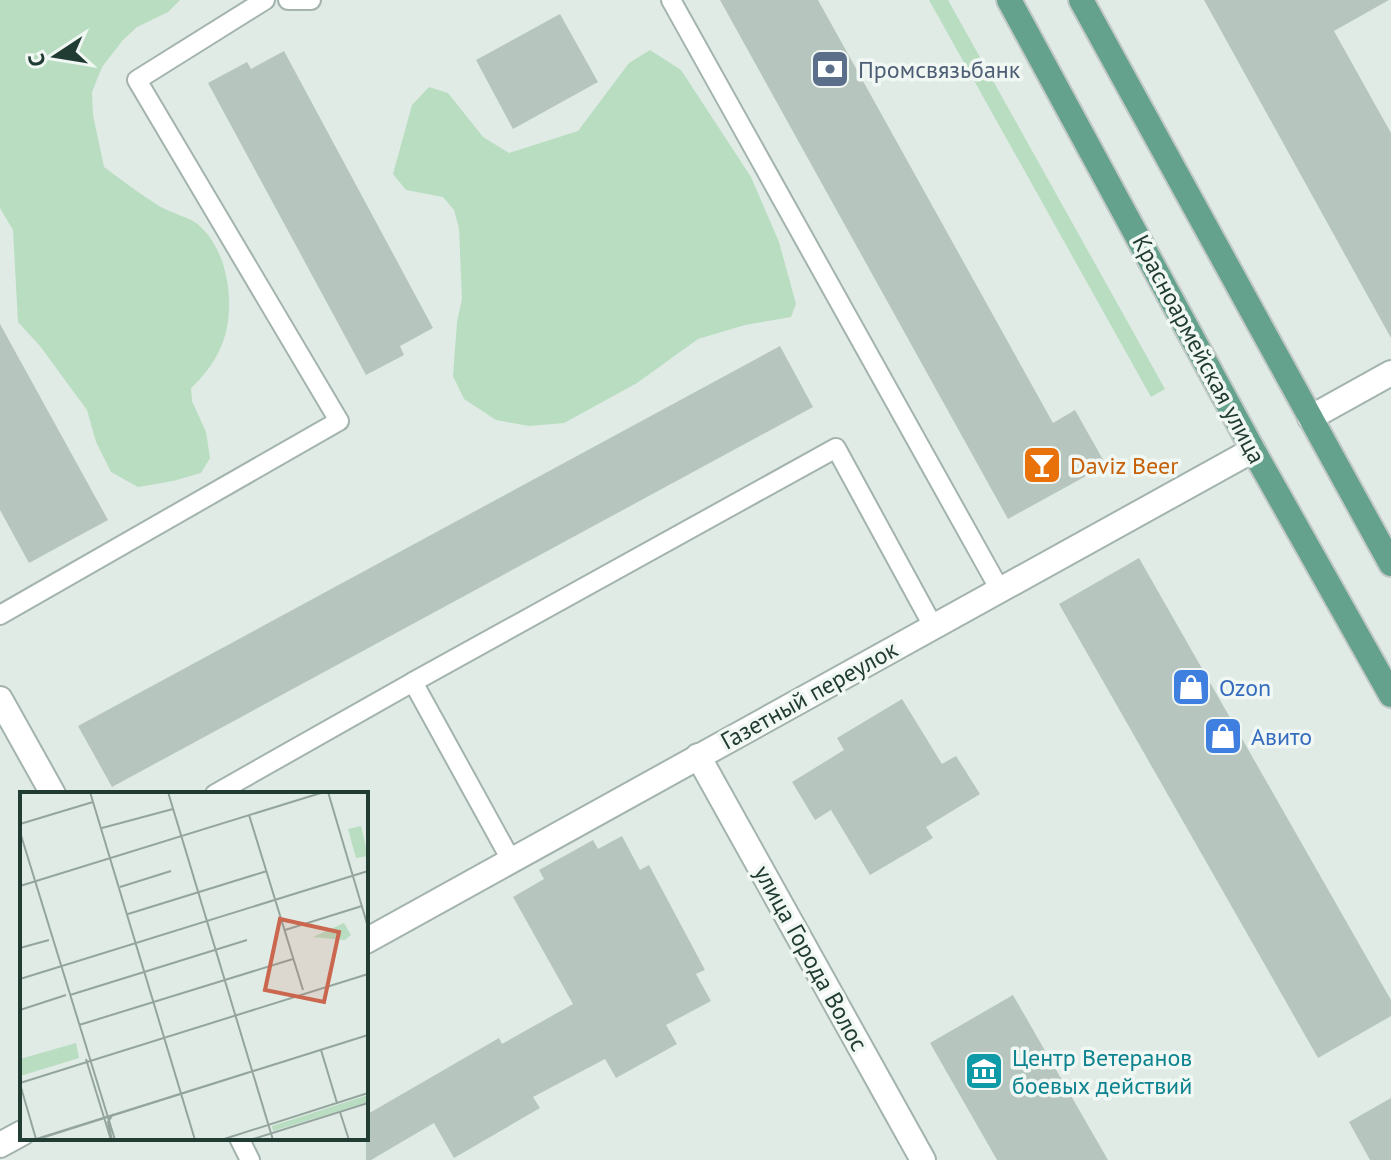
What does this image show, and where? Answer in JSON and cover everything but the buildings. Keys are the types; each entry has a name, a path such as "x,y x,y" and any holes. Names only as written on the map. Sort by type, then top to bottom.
{"main road":[{"name":"Красноармейская улица","path":"1009,0 1253,450 1391,695"},
{"path":"1081,0 1391,564"}],"street":[{"path":"1310,418 1391,373"},
{"name":"Газетный переулок","path":"368,940 1253,450"},
{"path":"0,699 52,792"},
{"name":"улица Города Волос","path":"698,756 923,1160"},
{"path":"0,1145 20,1134"}],"lane":[{"path":"0,615 339,421 137,80 265,0"},
{"path":"288,0 311,0"},
{"path":"671,0 1000,590"},
{"path":"219,792 836,448 933,626"},
{"path":"413,682 511,860"},
{"path":"240,1140 250,1160"}],"green space":[{"path":"0,0 180,0 168,12 137,27 102,67 92,92 93,115 104,167 159,206 198,224 212,240 224,269 229,302 225,335 211,365 191,388 192,401 206,432 210,458 201,473 138,487 111,472 96,442 87,410 40,346 18,322 13,230 0,208"},
{"path":"929,0 948,0 1165,389 1151,397"},
{"path":"650,50 681,70 751,177 779,242 796,304 791,317 745,325 698,339 637,383 564,423 529,426 496,420 464,399 453,376 462,299 459,228 454,210 443,197 406,190 393,174 412,105 429,87 448,93 483,137 509,153 578,131 629,63"}],"place":[{"name":"Промсвязьбанк","path":"830,69"},
{"name":"Daviz Beer","path":"1042,465"},
{"name":"Ozon","path":"1191,687"},
{"name":"Авито","path":"1223,736"},
{"name":"Центр Ветеранов боевых действий","path":"984,1071"}]}
